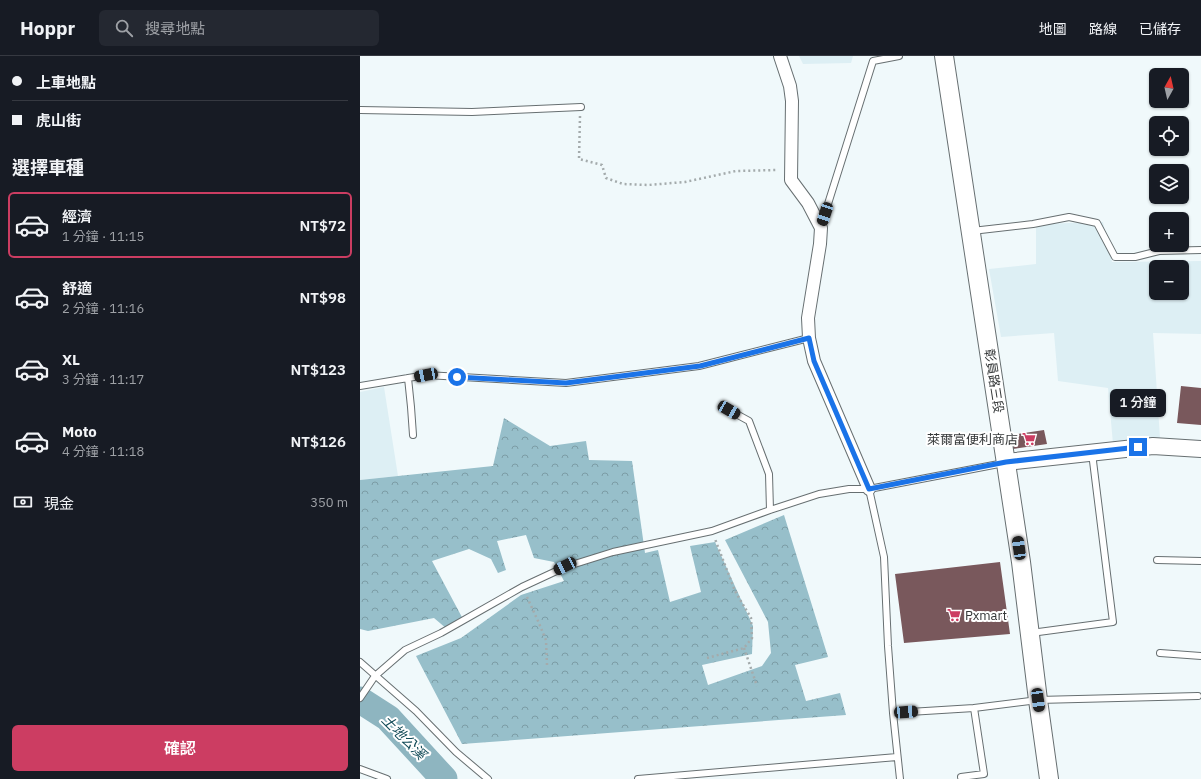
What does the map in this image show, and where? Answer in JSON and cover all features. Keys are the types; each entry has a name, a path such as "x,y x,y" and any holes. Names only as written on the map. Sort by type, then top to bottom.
{"main road":[{"name":"彰員路三段","path":"944,56 1021,562 1049,779"}],"street":[{"path":"780,56 790,86 792,101 791,180 808,203 821,228 820,244 808,318 809,338 814,361 869,489"},
{"path":"1006,462 1153,446 1201,448"}],"lane":[{"path":"821,228 873,61 899,56"},
{"path":"360,110 472,112 581,107"},
{"path":"970,231 1033,224 1069,217 1097,223 1115,257 1135,257 1159,251 1201,250"},
{"path":"360,386 426,375 566,383 700,366 809,338"},
{"path":"408,378 412,407 413,435"},
{"path":"729,410 749,421 769,474 770,510"},
{"path":"1030,633 1113,622 1092,452"},
{"path":"360,698 375,676 405,650 441,633 522,587 565,566 613,552 712,531 819,494 849,489 869,489 1006,462"},
{"path":"869,489 884,557 888,646 900,779"},
{"path":"1157,560 1201,561"},
{"path":"1160,654 1201,656"},
{"path":"360,662 416,711 456,752 488,779"},
{"path":"893,713 974,708 1038,700 1198,696"},
{"path":"961,777 984,774 974,708"},
{"path":"638,779 897,757"},
{"path":"360,769 387,779"}],"path":[{"path":"581,107 580,159 602,165 606,178 622,184 648,185 685,182 736,171 790,170"},
{"path":"707,658 744,648 752,638 751,618 735,591 712,531"},
{"path":"522,587 546,640 547,665"},
{"path":"744,648 757,686"}],"shaded area":[{"path":"799,56 853,56 851,63 803,64"},
{"path":"1103,222 1112,262 1149,262 1149,300 1189,300 1189,261 1201,261 1201,334 1153,333 1160,438 1113,444 1108,388 1058,381 1054,333 1001,337 989,269 1036,264 1036,224"},
{"path":"384,387 398,476 360,480 360,392"}],"green space":[{"path":"504,418 550,446 586,441 589,460 632,461 645,553 658,550 670,602 701,592 690,546 715,542 753,626 752,654 702,665 708,685 762,666 771,653 768,622 725,540 784,515 828,657 795,665 806,701 840,693 846,715 462,744 416,656 461,638 521,595 564,581 554,562 534,558 526,535 497,541 506,570 498,573 491,559 469,549 432,561 464,621 447,629 434,618 368,631 360,629 360,480 493,466"}],"building":[{"path":"1181,386 1201,388 1201,425 1177,423"},
{"name":"萊爾富便利商店","path":"1044,430 1047,444 1013,449 1011,435"},
{"name":"Pxmart","path":"1000,562 1010,634 904,643 895,574"}],"waterway":[{"name":"土地公溪","path":"360,700 388,718 444,779"}],"place":[{"name":"萊爾富便利商店","path":"1029,439"},
{"name":"Pxmart","path":"954,615"}],"route":[{"path":"457,377 566,383 700,366 809,338 814,361 869,489 1006,462 1138,447"}]}
